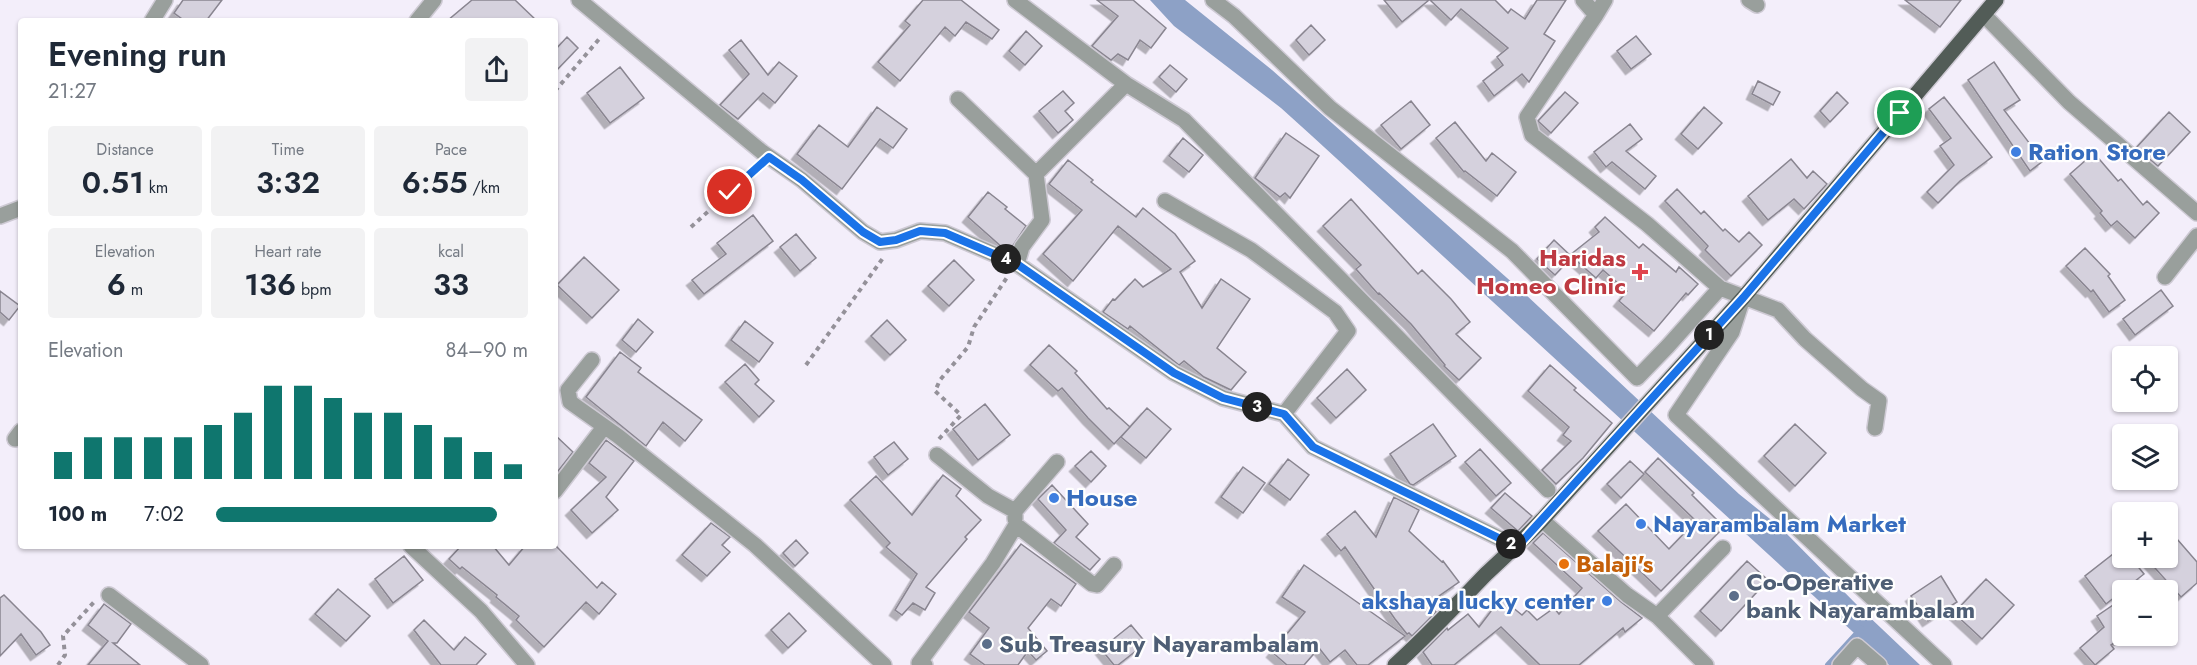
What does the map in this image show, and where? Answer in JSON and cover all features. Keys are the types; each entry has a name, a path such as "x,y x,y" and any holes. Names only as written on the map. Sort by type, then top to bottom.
{"main road":[{"path":"1395,665 1429,635 1487,573 1517,547 1743,298 1996,0"}],"street":[{"path":"154,18 165,0"},
{"path":"419,18 434,0"},
{"path":"579,0 769,157 802,180 863,232 880,242 896,240 920,231 945,233 1017,264 1174,373 1223,398 1284,414 1313,447 1517,547"},
{"path":"1015,0 1126,84 1184,120 1548,490"},
{"path":"1213,0 1234,16 1330,108 1512,251 1637,378 1720,288"},
{"path":"1583,0 1596,15"},
{"path":"1605,0 1527,117 1532,135 1647,224 1720,288 1778,310 1805,339 1879,401 1875,428"},
{"path":"1984,15 2069,102 2197,213"},
{"path":"1036,174 1126,84"},
{"path":"958,99 1036,174 1042,220 1022,247 1017,264"},
{"path":"1165,201 1251,250 1335,312 1348,331 1284,414"},
{"path":"0,216 18,209"},
{"path":"2165,278 2197,236"},
{"path":"1743,298 1732,332 1677,415 1944,665"},
{"path":"592,360 568,390 570,402 755,544 884,665"},
{"path":"558,487 604,427"},
{"path":"936,455 1092,584 1097,585 1103,580 1114,565"},
{"path":"920,664 993,563 1015,518 1057,462"},
{"path":"1542,520 1627,594 1657,616 1706,665"},
{"path":"1657,616 1723,548"},
{"path":"414,549 482,610 527,665"},
{"path":"109,595 201,665"},
{"path":"1840,665 1857,646 1879,665"}],"path":[{"path":"558,87 610,26"},
{"path":"691,227 769,157"},
{"path":"806,364 896,240"},
{"path":"936,455 939,440 961,415 934,391 940,380 968,347 974,327 1017,264"},
{"path":"58,665 65,655 63,636 98,598 109,595"}],"water":[{"path":"1150,0 1185,0 1272,70 1524,293 1739,494 1780,527 1920,665 1889,665 1281,108 1174,26"}],"building":[{"path":"183,0 222,0 208,18 181,18 174,13"},
{"path":"472,0 515,0 534,18 451,18"},
{"path":"923,0 961,0 999,30 992,39 966,22 955,36 945,27 900,81 878,62 910,25 905,21"},
{"path":"1097,0 1133,0 1166,28 1151,48 1140,40 1128,60 1118,54 1111,60 1092,46 1118,16"},
{"path":"1384,0 1429,0 1402,22"},
{"path":"1430,0 1495,0 1508,13 1511,9 1525,19 1537,0 1566,0 1544,34 1555,41 1529,82 1522,74 1494,96 1483,81 1503,65 1497,57 1508,48 1461,9 1451,20"},
{"path":"1905,0 1961,0 1940,27"},
{"path":"1311,25 1325,40 1309,55 1296,40"},
{"path":"1026,31 1042,46 1025,65 1009,51"},
{"path":"1636,36 1651,54 1631,69 1617,51"},
{"path":"567,37 578,48 558,69 558,47"},
{"path":"741,40 768,75 779,62 797,76 775,103 763,93 738,119 720,105 749,74 729,50"},
{"path":"1994,62 2020,100 2004,110 2043,161 2030,171 1968,80"},
{"path":"1170,65 1187,79 1176,92 1159,77"},
{"path":"620,67 644,98 610,123 587,93"},
{"path":"1758,81 1780,92 1773,105 1752,94"},
{"path":"1063,91 1074,103 1065,111 1073,120 1058,133 1039,111"},
{"path":"1565,92 1578,103 1551,133 1538,121"},
{"path":"1837,92 1848,103 1830,122 1820,111"},
{"path":"1944,97 1992,157 1960,181 1938,203 1927,192 1954,165 1940,146 1951,138 1929,109"},
{"path":"1411,101 1430,125 1401,149 1381,125"},
{"path":"877,107 907,129 893,148 880,139 842,189 797,154 819,125 848,147"},
{"path":"1704,107 1722,123 1698,149 1681,134"},
{"path":"2169,112 2190,132 2158,166 2136,148"},
{"path":"1455,122 1486,161 1492,153 1516,172 1497,196 1464,172 1436,138"},
{"path":"1630,124 1642,139 1626,151 1656,176 1645,189 1612,162 1606,167 1594,152"},
{"path":"1286,133 1319,156 1290,198 1285,193 1280,197 1255,178"},
{"path":"1183,138 1203,155 1189,172 1169,156"},
{"path":"2094,153 2118,181 2121,179 2143,205 2147,201 2159,213 2135,238 2117,221 2111,226 2100,213 2102,211 2070,174"},
{"path":"1791,159 1807,178 1813,171 1827,184 1804,209 1794,199 1768,220 1748,196"},
{"path":"1068,160 1093,180 1091,182 1136,217 1143,208 1175,234 1195,261 1180,272 1202,308 1221,279 1250,299 1217,348 1246,372 1231,390 1204,377 1184,361 1179,365 1130,326 1128,329 1103,312 1113,299 1115,300 1135,279 1143,287 1171,269 1118,226 1073,281 1043,254 1082,210 1049,184"},
{"path":"1677,189 1701,214 1704,211 1723,231 1725,229 1739,242 1749,232 1762,245 1731,276 1705,250 1708,246 1665,201"},
{"path":"988,192 1026,226 1010,250 1003,248 968,217"},
{"path":"1351,199 1418,274 1422,270 1470,322 1456,334 1481,358 1459,380 1444,366 1411,324 1378,294 1356,269 1361,265 1323,226"},
{"path":"753,215 773,241 704,294 692,280 726,254 717,243"},
{"path":"1605,217 1639,248 1643,244 1676,272 1679,267 1698,284 1688,295 1686,293 1654,331 1619,301 1627,291 1603,270 1596,278 1570,255 1599,232 1595,227"},
{"path":"796,234 816,258 800,271 780,247"},
{"path":"1554,240 1572,257 1555,275 1537,259"},
{"path":"2085,248 2110,274 2108,276 2125,300 2109,312 2093,290 2091,292 2066,266"},
{"path":"584,257 619,290 592,318 558,284"},
{"path":"954,260 974,280 949,306 928,286"},
{"path":"2161,290 2173,306 2135,335 2123,319"},
{"path":"0,291 18,304 18,309 9,320 0,312"},
{"path":"638,319 653,332 636,352 622,340"},
{"path":"887,320 906,340 890,355 871,336"},
{"path":"745,321 773,343 759,362 731,340"},
{"path":"1049,345 1077,371 1075,373 1107,409 1109,408 1130,427 1114,444 1062,388 1058,391 1030,365"},
{"path":"620,352 641,368 638,372 702,420 685,441 663,422 646,446 586,397"},
{"path":"745,364 759,380 755,384 774,401 759,417 725,382"},
{"path":"1550,365 1576,388 1574,390 1612,423 1583,458 1556,484 1542,470 1571,441 1563,435 1569,427 1528,391"},
{"path":"1347,369 1366,390 1336,418 1317,398"},
{"path":"985,404 1010,435 978,460 953,429"},
{"path":"1147,408 1171,429 1146,458 1121,437"},
{"path":"1433,424 1456,456 1413,485 1410,484 1390,454"},
{"path":"1795,424 1826,453 1795,486 1764,456"},
{"path":"558,438 573,452 558,471"},
{"path":"606,440 634,461 606,497 618,510 592,533 571,510 606,477 589,463"},
{"path":"894,442 908,459 888,475 874,457"},
{"path":"1480,449 1511,483 1496,496 1465,462"},
{"path":"1091,451 1106,466 1091,482 1075,466"},
{"path":"1658,458 1694,493 1692,495 1724,527 1661,591 1598,531 1626,504 1669,549 1696,521 1645,472"},
{"path":"1288,459 1309,475 1290,500 1269,484"},
{"path":"1630,461 1644,474 1621,498 1607,484"},
{"path":"1243,467 1265,483 1243,513 1221,497"},
{"path":"943,475 961,489 956,496 981,520 926,587 935,593 925,610 913,603 902,615 895,610 917,574 886,547 890,543 850,500 876,476 912,515"},
{"path":"1052,485 1088,524 1076,537 1100,559 1090,570 1054,543 1066,530 1038,499"},
{"path":"1505,493 1532,516 1518,531 1491,508"},
{"path":"1394,497 1419,510 1409,531 1443,561 1459,582 1429,603 1436,612 1412,636 1407,634 1395,619 1345,547 1341,551 1327,534 1355,511 1376,537"},
{"path":"711,523 730,537 722,545 730,552 707,576 682,555"},
{"path":"1543,533 1642,618 1625,632 1623,628 1579,665 1540,665 1501,627 1454,665 1432,665 1423,652 1447,628 1448,630 1468,614 1479,627 1501,598 1522,615 1527,610 1537,620 1554,608 1559,614 1582,588 1533,543"},
{"path":"796,540 808,553 795,566 783,553"},
{"path":"2178,540 2197,562 2197,583 2181,597 2178,594 2178,580 2166,580 2155,568 2178,568"},
{"path":"1021,544 1076,584 1061,606 1051,599 1028,628 1047,651 1036,660 1028,651 1018,665 985,665 970,654 989,628 969,612"},
{"path":"558,548 597,588 602,582 616,594 599,614 586,602 544,647 516,620 519,616 496,597 497,595 449,559 458,549 496,549 509,565 522,549"},
{"path":"2112,555 2112,568 2139,568 2144,574 2136,580 2112,580 2112,599 2106,604 2085,576"},
{"path":"404,556 423,580 393,603 375,579"},
{"name":"Co-Operative bank Nayarambalam","path":"1747,561 1768,580 1721,631 1700,611"},
{"path":"1304,565 1405,636 1368,665 1357,665 1345,650 1330,662 1319,648 1304,665 1287,665 1272,652 1305,612 1282,597"},
{"path":"1941,576 1957,602 1928,621 1911,596"},
{"path":"1986,579 2014,605 1982,639 1954,613"},
{"path":"338,589 370,616 346,641 315,614"},
{"path":"4,595 41,632 50,645 36,655 21,634 0,656 0,598"},
{"path":"104,604 131,624 117,643 113,643 140,665 88,665 108,641 88,625"},
{"path":"2112,606 2111,645 2114,649 2095,665 2080,648 2104,627 2097,616"},
{"path":"789,613 806,631 788,648 771,630"},
{"path":"424,620 454,650 465,637 486,654 476,665 441,665 414,630"},
{"path":"1131,625 1146,643 1118,665 1114,665 1101,649"}],"waterway":[{"path":"1828,665 1861,629"}],"place":[{"name":"Ration Store","path":"2016,152"},
{"name":"Haridas Homeo Clinic","path":"1640,272"},
{"name":"House","path":"1054,498"},
{"name":"Nayarambalam Market","path":"1641,524"},
{"name":"Balaji's","path":"1564,564"},
{"name":"Co-Operative bank Nayarambalam","path":"1734,596"},
{"name":"akshaya lucky center","path":"1607,601"},
{"name":"Sub Treasury Nayarambalam","path":"987,644"}],"route":[{"path":"730,192 769,157 802,180 863,232 880,242 896,240 920,231 945,233 1017,264 1174,373 1223,398 1284,414 1313,447 1517,547 1743,298 1900,113"}]}
